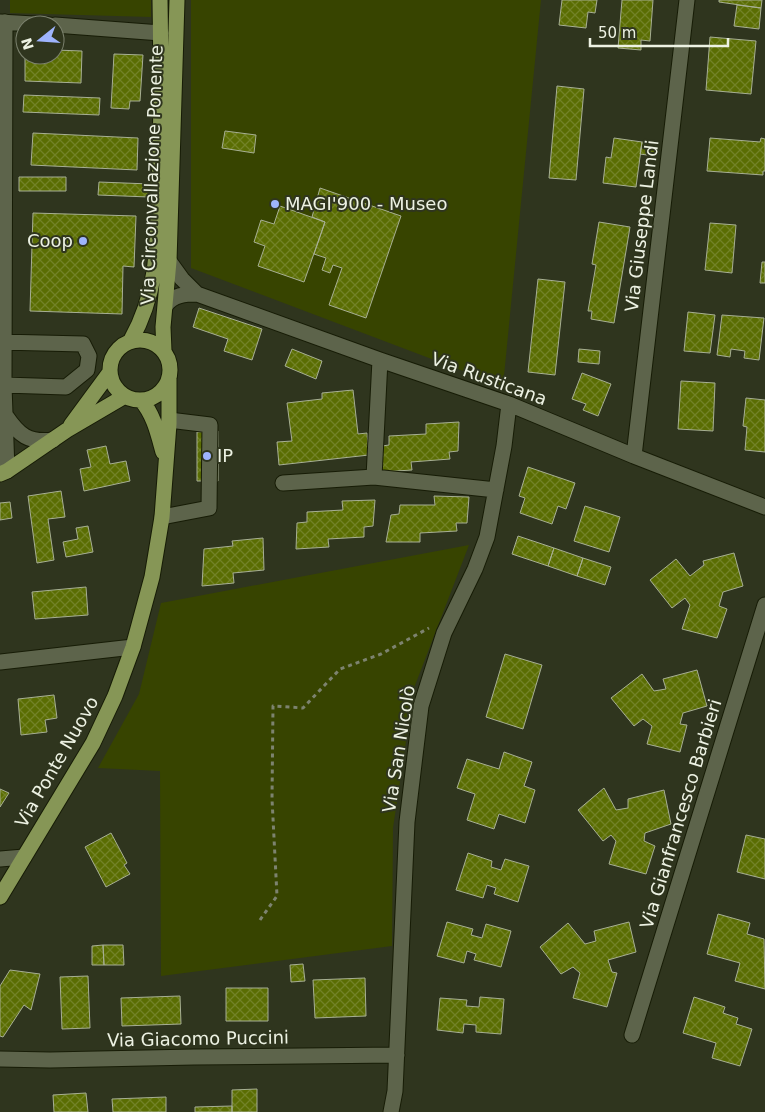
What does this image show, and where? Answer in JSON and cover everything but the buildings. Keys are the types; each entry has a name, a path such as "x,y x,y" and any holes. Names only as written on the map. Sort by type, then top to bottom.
{"main road":[{"name":"Via Circonvallazione Ponente","path":"130,340 140,324 151,294 157,255 161,137 160,0"},
{"name":"Via Circonvallazione Ponente","path":"164,351 163,327 169,261 177,0"},
{"path":"140,339 149,340 157,344 164,351 169,360 169,379 165,388 158,394 141,400 124,396 117,390 112,382 110,364 117,349 130,340 140,339"},
{"path":"67,430 110,372"},
{"name":"Via Ponte Nuovo","path":"0,897 93,743 116,696 133,648 152,578 162,517 169,420 169,379"},
{"path":"3,473 67,430 124,396"},
{"name":"Via Ponte Nuovo","path":"141,400 148,409 157,429 166,464"}],"street":[{"name":"Via Giuseppe Landi","path":"634,456 687,0"},
{"path":"3,473 6,416 2,342 2,22 15,23"},
{"path":"65,26 161,33"},
{"name":"Via Rusticana","path":"169,261 182,279 197,294 508,404 634,456 765,506"},
{"path":"166,305 169,300 176,297 197,294"},
{"path":"2,342 83,344 89,356 87,370 66,387 4,385"},
{"path":"374,477 380,360"},
{"name":"Via San Nicolò","path":"391,1112 395,1091 397,1055 403,878 407,822 421,706 444,633 475,569 487,537 504,446 508,404"},
{"path":"6,416 14,429 22,436 42,442 53,440"},
{"path":"162,517 209,508 210,426 169,420"},
{"path":"283,483 374,477 496,490"},
{"name":"Via Gianfrancesco Barbieri","path":"632,1035 765,605"},
{"path":"0,662 133,648"},
{"path":"0,859 24,857"},
{"name":"Via Giacomo Puccini","path":"0,1059 50,1060 397,1055"}],"path":[{"path":"260,920 277,896 272,799 272,706 303,708 340,669 381,654 453,615"}],"green space":[{"path":"10,0 151,0 151,17 10,13"},
{"path":"191,0 541,0 503,386 191,268"},
{"path":"469,545 414,688 393,828 392,946 161,976 160,771 98,768 139,694 161,603"}],"place":[{"name":"MAGI'900 - Museo","path":"275,204"},
{"name":"Coop","path":"83,241"},
{"name":"IP","path":"207,456"}]}
